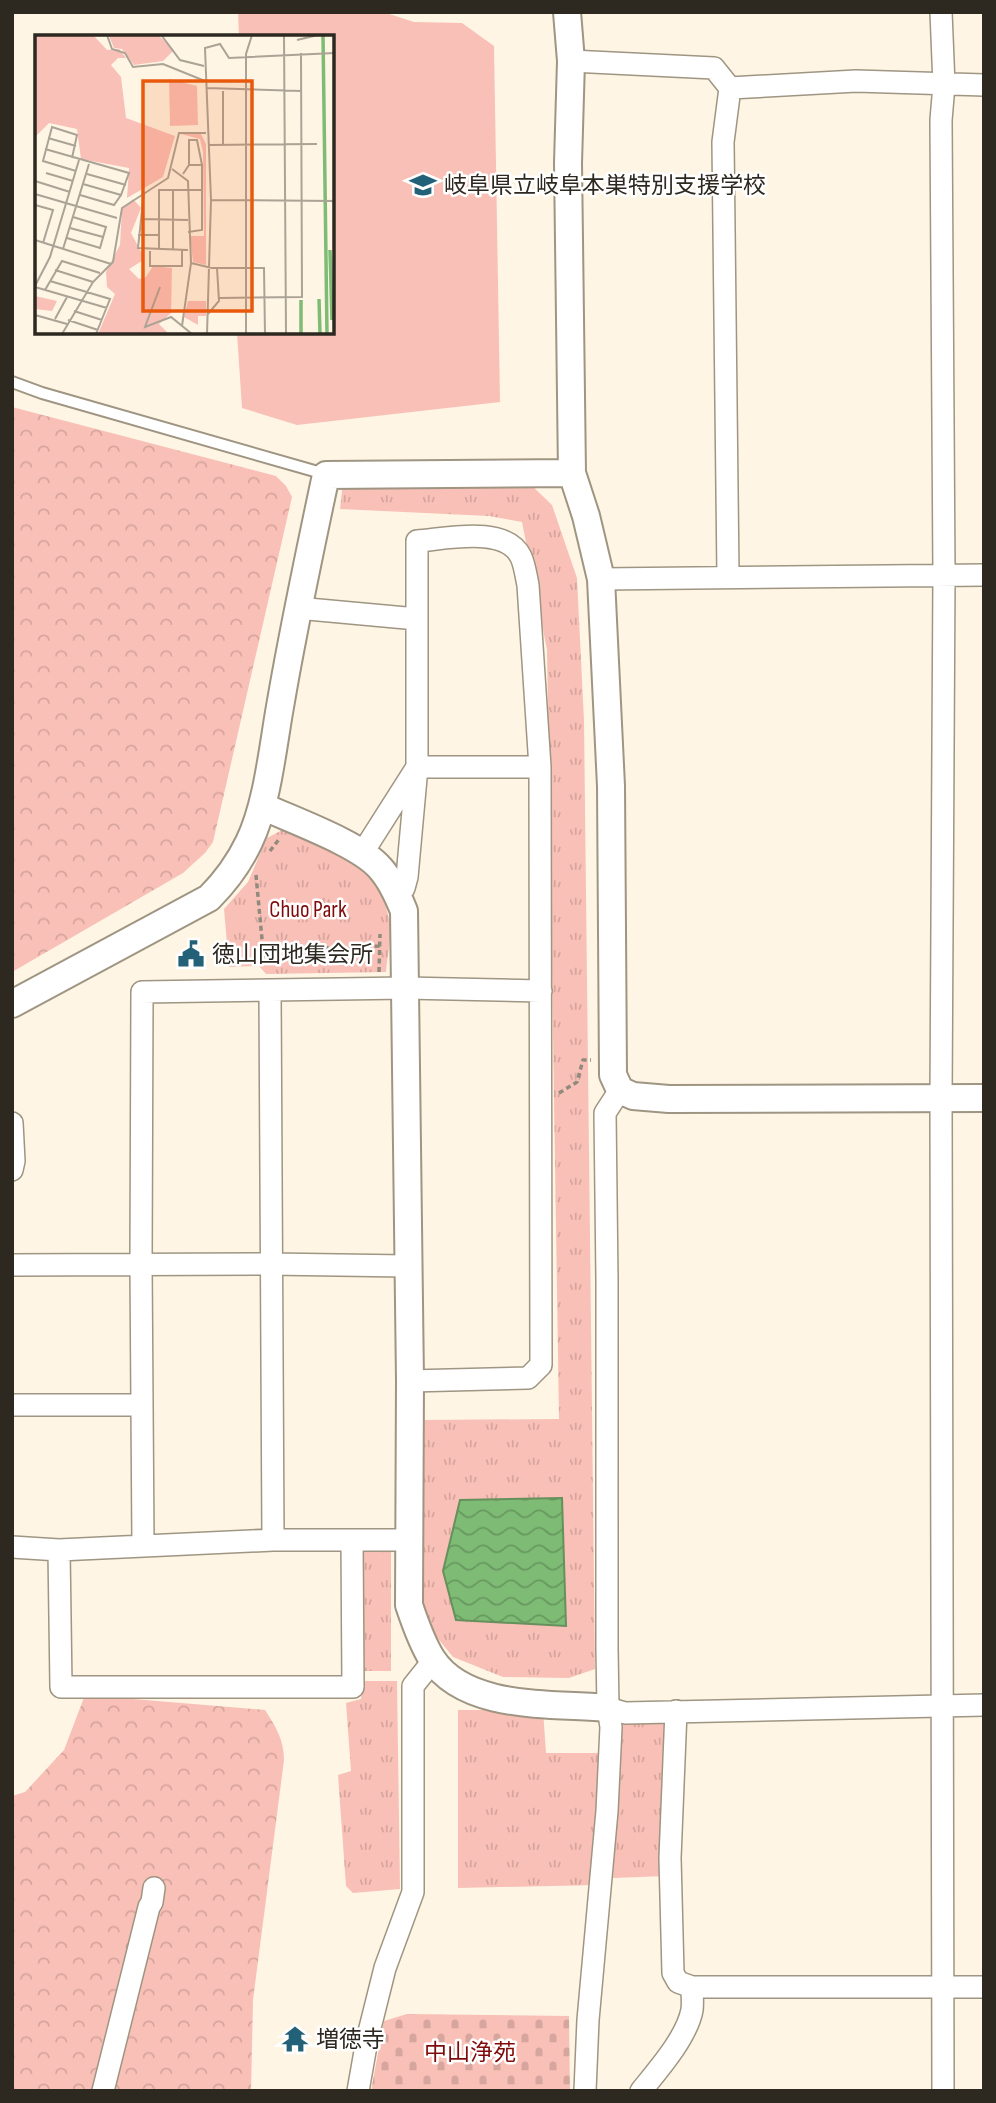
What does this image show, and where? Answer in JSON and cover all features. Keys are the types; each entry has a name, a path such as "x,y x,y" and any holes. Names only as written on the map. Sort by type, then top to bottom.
{"street":[{"path":"567,12 571,61 568,176 572,473 586,516 601,579 611,786 613,1075 620,1090 633,1096 669,1099 984,1098"},
{"path":"942,12 943,2091"},
{"path":"571,61 714,68 730,89 723,142 728,576"},
{"path":"730,89 856,82 984,85"},
{"path":"12,1004 209,898 235,868 250,840 262,806 297,608 326,475 572,473"},
{"path":"397,894 404,888 407,877 417,767 417,541 488,536 509,543 521,556 528,585 540,767 541,1365 528,1378 410,1381"},
{"path":"601,579 984,575"},
{"path":"297,608 417,619"},
{"path":"417,767 540,767"},
{"path":"363,852 417,767"},
{"path":"262,806 363,852 380,868 397,894 404,911 410,1381 409,1605 417,1629 433,1661 464,1688 482,1696 528,1703 608,1708 625,1713 984,1705"},
{"path":"143,1545 142,992 379,988 541,991"},
{"path":"270,991 273,1540"},
{"path":"585,2091 611,1727 608,1708 605,1113 620,1090"},
{"path":"12,1123 12,1170"},
{"path":"12,1265 407,1266"},
{"path":"12,1405 142,1405"},
{"path":"12,1547 59,1550 273,1540 409,1540"},
{"path":"59,1550 61,1687 353,1687 352,1540"},
{"path":"358,2091 367,2040 385,1968 413,1892 413,1686 433,1661"},
{"path":"676,1711 670,1858 673,1973 678,1982 692,1987 984,1987"},
{"path":"103,2091 154,1888"},
{"path":"641,2091 667,2059 688,2022 692,2009 692,1987"}],"lane":[{"path":"12,382 326,475"}],"path":[{"path":"270,852 284,833"},
{"path":"256,872 263,950 380,946"},
{"path":"379,988 380,934"},
{"path":"541,1100 548,1100 577,1082 583,1060"}],"green space":[{"name":"岐阜県立岐阜本巣特別支援学校","path":"238,12 383,12 414,22 462,23 494,46 500,402 297,425 242,408 237,334 334,334 334,35 239,35"},
{"path":"12,407 276,476 292,497 213,842 183,873 12,972"},
{"path":"527,481 552,505 577,578 584,721 595,1669 569,1678 503,1677 453,1657 435,1635 416,1593 423,1420 559,1419 547,650 522,522 489,516 340,509 343,482"},
{"name":"Chuo Park","path":"288,827 353,862 376,886 385,903 390,923 386,972 266,974 259,966 229,967 224,909 248,882 267,838"},
{"path":"363,1544 391,1544 391,1671 363,1671"},
{"path":"362,1681 397,1681 400,1889 353,1893 346,1886 338,1775 351,1771 346,1703 361,1699"},
{"path":"85,1695 265,1710 279,1734 284,1760 253,2000 251,2091 12,2091 12,1796 25,1792 64,1750"},
{"path":"458,1710 543,1710 546,1753 600,1753 596,1885 458,1888"},
{"path":"663,1721 667,1731 666,1876 613,1878 619,1723"},
{"name":"中山浄苑","path":"407,2014 569,2016 570,2091 371,2091 384,2021"}],"water":[{"path":"562,1498 566,1626 456,1620 443,1571 460,1500"}],"place":[{"name":"岐阜県立岐阜本巣特別支援学校","path":"423,185"},
{"name":"徳山団地集会所","path":"191,954"},
{"name":"増徳寺","path":"295,2039"}]}
